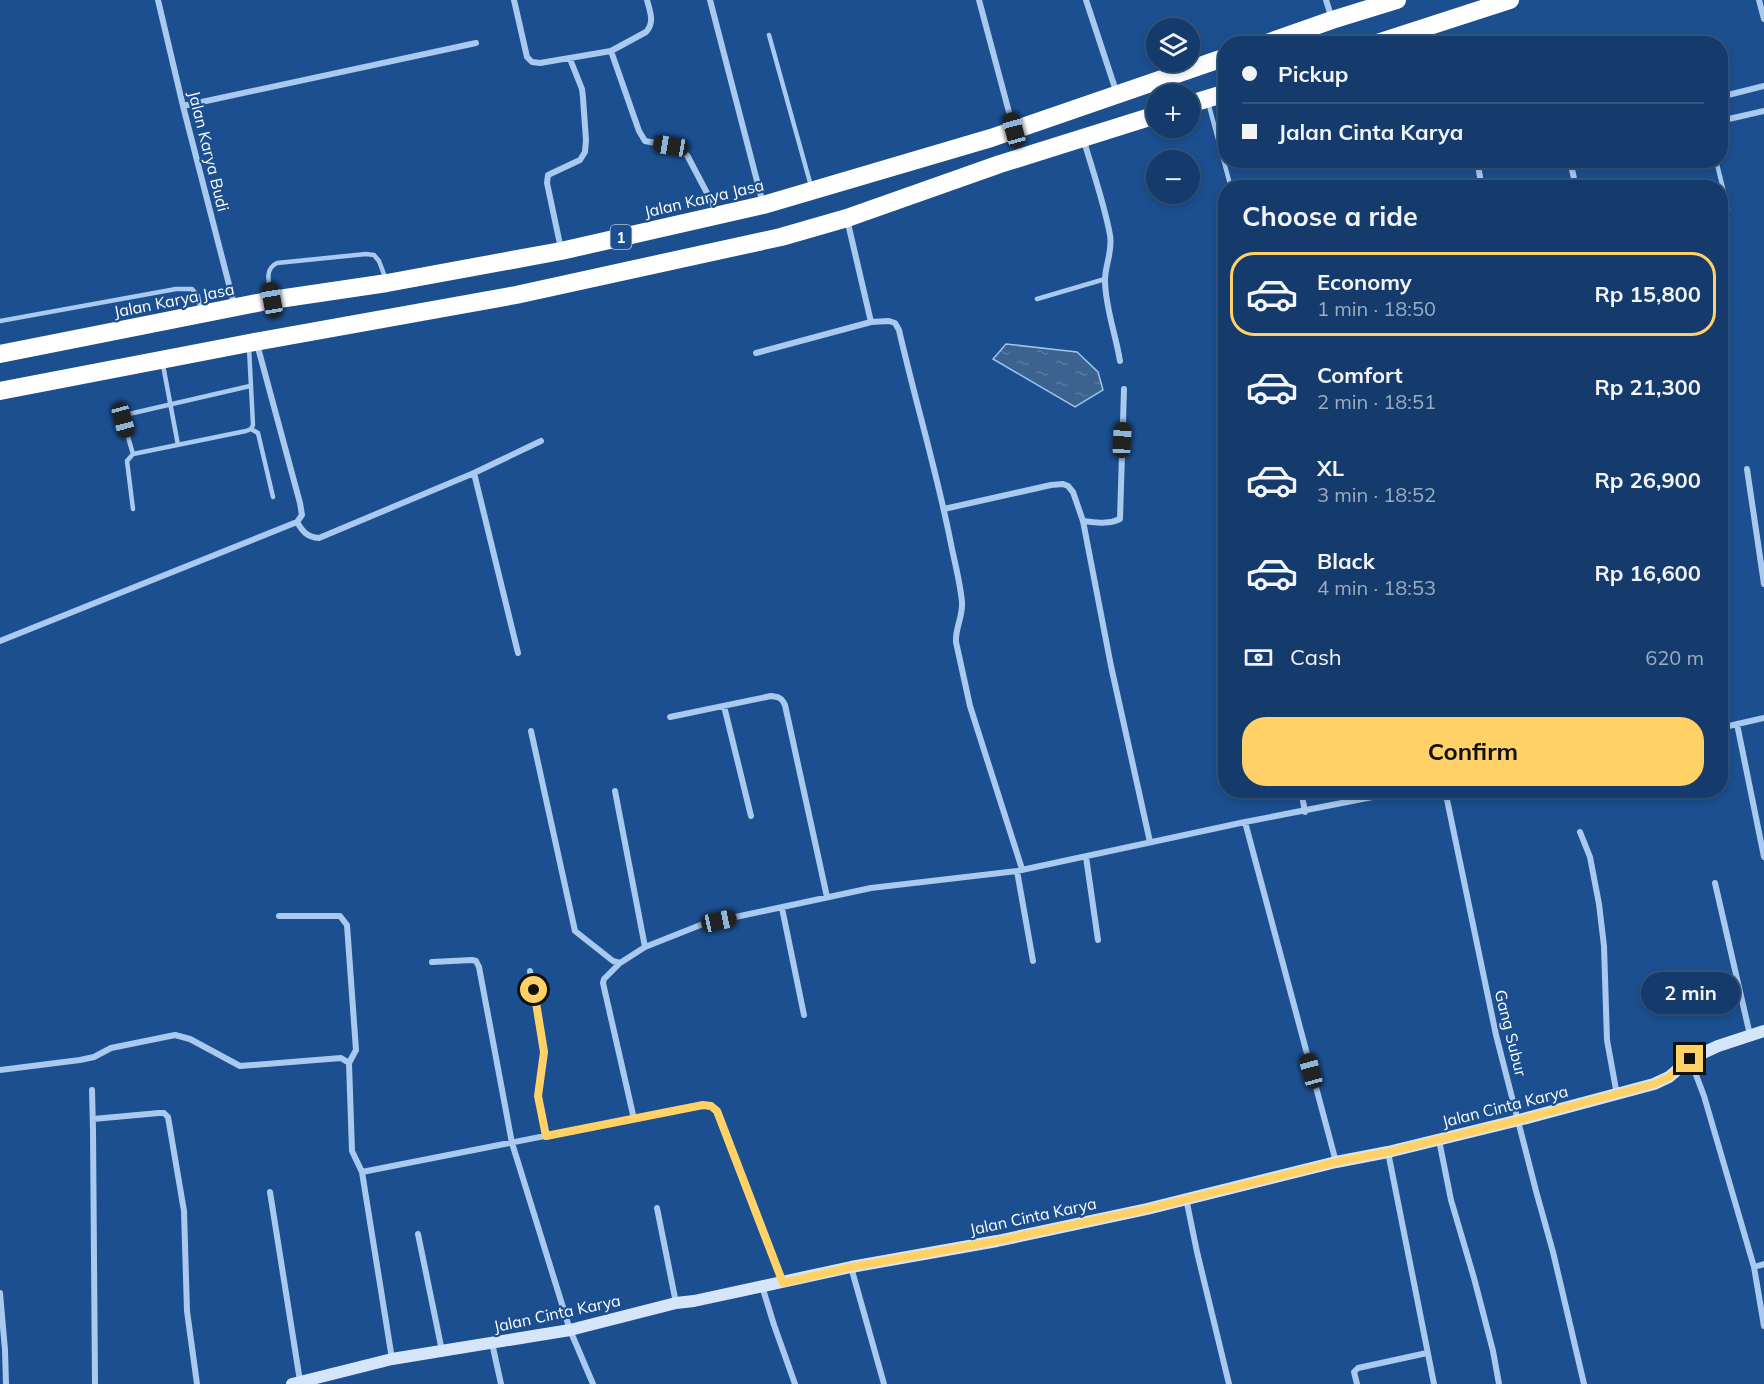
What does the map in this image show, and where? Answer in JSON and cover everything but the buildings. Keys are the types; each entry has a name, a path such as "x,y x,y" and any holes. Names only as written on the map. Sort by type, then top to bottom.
{"highway":[{"path":"1287,36 1353,10 1397,0"},
{"path":"1400,36 1510,0"},
{"name":"Jalan Karya Jasa","path":"0,354 272,300 387,283 561,251 719,216 764,205 990,138 1218,60"},
{"path":"1200,101 1218,96"},
{"name":"1","path":"0,391 516,295 781,237 847,218 1000,165 1146,118"},
{"path":"990,138 1000,165"}],"street":[{"name":"Jalan Karya Budi","path":"158,0 235,308"},
{"path":"514,0 527,57 540,63 611,51 646,32 650,28 652,19 647,0"},
{"path":"710,0 764,205"},
{"path":"979,0 1014,130"},
{"path":"1086,0 1118,94"},
{"path":"1326,0 1332,20"},
{"path":"1759,0 1764,19"},
{"path":"183,106 476,43"},
{"path":"611,51 639,131 645,141 671,146 687,155 719,216"},
{"path":"561,251 547,183 548,175 580,160 585,152 586,140 582,89 570,59"},
{"path":"1728,95 1764,86"},
{"path":"1728,119 1764,111"},
{"path":"1083,138 1110,236 1110,255 1105,279 1107,303 1117,339 1120,361"},
{"path":"847,218 871,322"},
{"path":"756,353 871,322 889,321 895,323 899,330 944,509 962,603 956,642 970,706 1019,870 1033,961"},
{"path":"0,641 297,522 302,515 300,503 253,343"},
{"path":"1083,521 1101,523 1120,519 1124,388"},
{"path":"297,522 305,534 312,538 319,538 474,473 541,441"},
{"path":"1747,469 1764,584"},
{"path":"474,473 518,652"},
{"path":"944,509 1062,484 1068,486 1073,492 1083,521 1111,666 1150,842"},
{"path":"670,717 771,696 778,696 783,700 786,705 827,897"},
{"path":"724,706 751,816"},
{"path":"1728,726 1764,718"},
{"path":"1737,724 1764,857"},
{"path":"531,731 575,931 613,961 620,963"},
{"path":"615,791 645,946"},
{"path":"1302,798 1305,812"},
{"path":"634,1119 603,983 604,979 620,963 645,946 703,924 871,888 1019,870 1371,798"},
{"name":"Gang Subur","path":"1447,798 1496,1035 1553,1252 1584,1384"},
{"path":"1245,822 1336,1162"},
{"path":"1580,832 1590,857 1599,904 1604,946 1607,1040 1617,1095"},
{"path":"1086,857 1098,940"},
{"path":"1715,883 1750,1035"},
{"path":"782,908 804,1015"},
{"path":"279,916 340,916 347,925 356,1050 349,1063 352,1151 362,1172 392,1359"},
{"path":"432,963 472,960 476,961 479,967 513,1143 570,1330 593,1384"},
{"path":"530,971 544,1052 538,1096 546,1136"},
{"name":"Jalan Cinta Karya","path":"296,1383 324,1380 392,1359 570,1330 676,1303 783,1283 851,1267 997,1241 1147,1209 1336,1162 1388,1152 1654,1084 1669,1077 1690,1059 1764,1031"},
{"path":"0,1070 80,1060 94,1057 111,1048 175,1035 190,1039 240,1066 341,1058 349,1063"},
{"path":"1690,1059 1704,1096 1754,1267 1764,1326"},
{"path":"92,1090 95,1384"},
{"path":"362,1172 703,1105 711,1106 717,1111 783,1283"},
{"path":"93,1119 159,1113 164,1113 168,1117 184,1211 188,1311 197,1384"},
{"path":"1438,1139 1451,1200 1493,1351 1499,1384"},
{"path":"1388,1152 1434,1384"},
{"path":"270,1192 296,1383"},
{"path":"1186,1198 1229,1384"},
{"path":"657,1209 676,1303"},
{"path":"418,1234 442,1352"},
{"path":"1754,1267 1764,1264"},
{"path":"851,1267 884,1384"},
{"path":"762,1287 795,1384"},
{"path":"0,1293 6,1384"},
{"path":"492,1343 501,1384"},
{"path":"1357,1384 1354,1372 1359,1368 1427,1353"}],"lane":[{"path":"769,35 812,190"},
{"path":"1200,107 1218,154"},
{"path":"272,300 268,270 277,263 374,255 379,261 387,283"},
{"path":"1037,299 1105,279"},
{"path":"0,321 176,289 192,289 198,296 202,315"},
{"path":"133,509 127,461 133,454 246,432 251,429 253,425 250,386 253,343"},
{"path":"163,360 178,445"},
{"path":"133,454 123,420 125,416 250,386"},
{"path":"251,429 258,434 273,497"}],"water":[{"path":"1006,344 1077,352 1098,372 1103,390 1075,407 993,359"}],"route":[{"path":"534,990 544,1052 538,1096 546,1136 703,1105 711,1106 717,1111 783,1283 851,1267 997,1241 1147,1209 1519,1120 1654,1084 1669,1077 1690,1059"}]}
